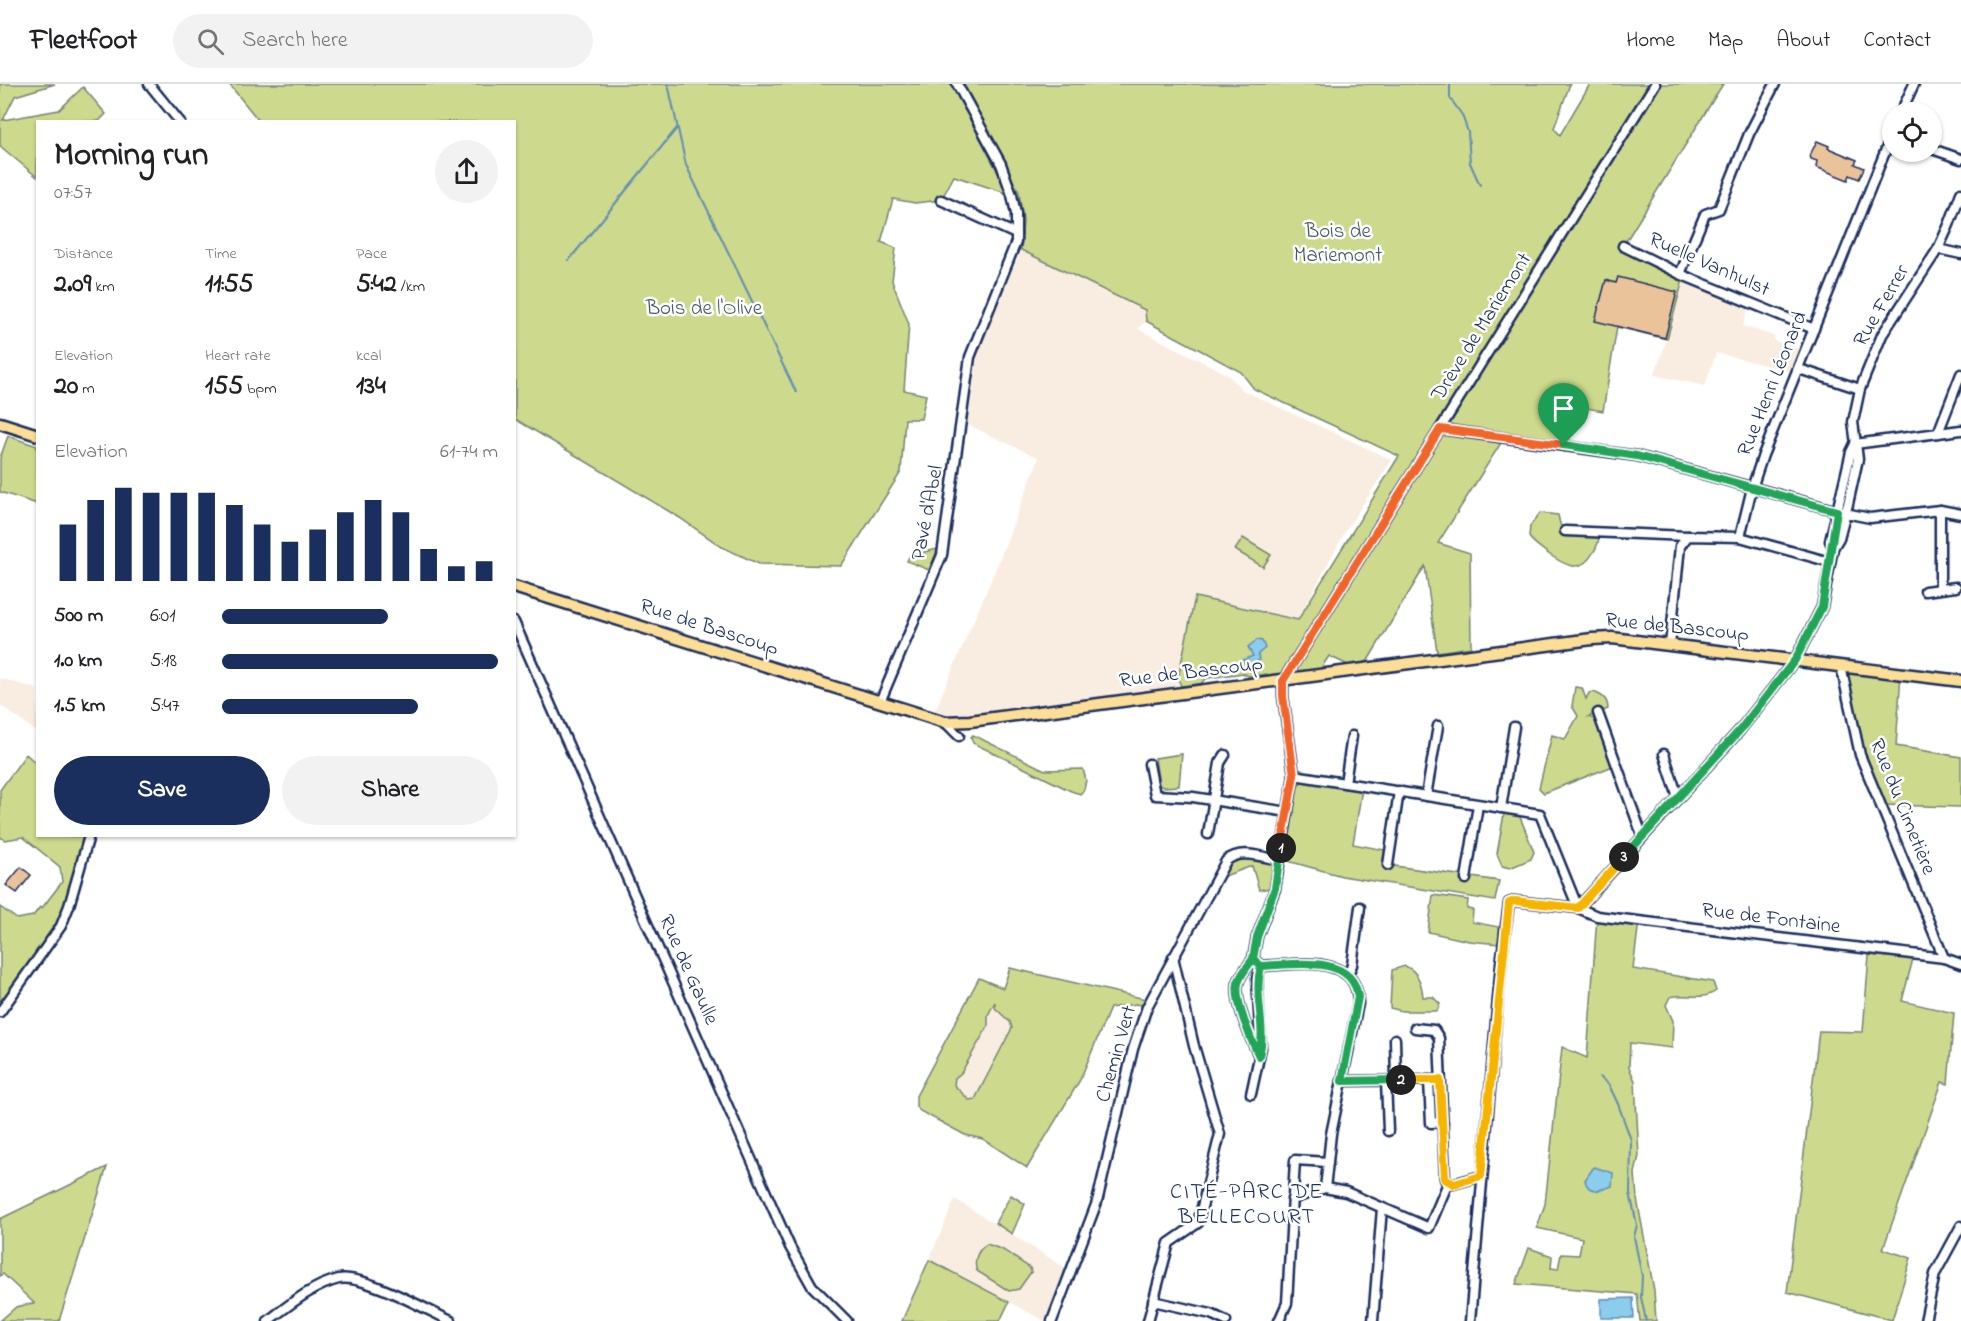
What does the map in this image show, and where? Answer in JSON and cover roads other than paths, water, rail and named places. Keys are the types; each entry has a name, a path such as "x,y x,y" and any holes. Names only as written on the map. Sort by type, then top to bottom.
{"main road":[{"path":"0,423 36,434"},
{"name":"Rue de Bascoup","path":"516,588 945,722 970,721 1612,638 1961,681"}],"street":[{"path":"149,84 178,120"},
{"path":"957,84 1001,164 1012,195 1016,234"},
{"name":"Drève de Mariemont","path":"1283,681 1655,84"},
{"path":"1680,274 1705,214 1719,209 1749,134 1775,84"},
{"path":"1906,102 1914,84"},
{"path":"1942,152 1961,159"},
{"name":"Rue Henri Léonard","path":"1740,537 1752,488 1882,162"},
{"name":"Rue Ferrer","path":"1578,908 1642,835 1740,730 1795,660 1820,613 1833,548 1830,541 1841,512 1855,444 1853,422 1860,389 1882,335 1938,249 1961,193"},
{"path":"941,200 1016,234"},
{"name":"Pavé d'Abel","path":"880,702 943,549 970,357 1016,234"},
{"name":"Ruelle Vanhulst","path":"1623,246 1680,274 1814,329"},
{"path":"1938,249 1961,254"},
{"path":"1799,369 1860,389"},
{"path":"1938,433 1961,374"},
{"path":"1440,429 1637,456 1870,518 1940,510 1961,514"},
{"path":"1855,444 1961,430"},
{"path":"1940,510 1940,588"},
{"path":"1565,531 1740,537 1830,562"},
{"path":"1670,645 1680,546 1688,536"},
{"path":"1925,591 1956,588"},
{"name":"Rue de Gaulle","path":"516,627 790,1247 812,1286 844,1321"},
{"name":"Rue du Cimetière","path":"1840,666 1860,755 1944,958"},
{"path":"1259,1056 1251,1039 1237,986 1241,975 1253,959 1257,937 1275,888 1294,775 1283,681"},
{"path":"1598,713 1642,835"},
{"path":"945,722 959,736"},
{"path":"1426,796 1438,726"},
{"path":"1501,808 1514,727"},
{"path":"1346,783 1352,736"},
{"path":"1664,754 1678,797"},
{"path":"1208,834 1220,763 1225,755"},
{"path":"1149,764 1155,795 1193,797 1288,812"},
{"path":"1294,775 1540,814 1578,908"},
{"path":"1388,865 1399,791"},
{"path":"1467,879 1478,805"},
{"path":"0,1012 61,926 89,837"},
{"name":"Chemin Vert","path":"1052,1321 1097,1202 1136,1038 1147,1007 1228,858 1243,853 1279,860"},
{"name":"Rue de Fontaine","path":"1481,1176 1509,903 1515,901 1578,908 1598,916 1944,958 1961,964"},
{"path":"1348,974 1352,965 1360,907"},
{"path":"1148,1321 1169,1243 1198,1223 1220,1134 1203,1077 1173,957"},
{"path":"1253,959 1261,966 1330,966 1348,974 1356,987 1358,1005 1342,1081 1325,1188"},
{"path":"1251,1094 1262,1031 1257,979 1261,966"},
{"path":"1292,1199 1325,1188 1346,1192 1429,1227 1448,1183 1445,1176 1438,1034 1431,1029 1415,1028"},
{"path":"1395,1039 1396,1080"},
{"path":"1429,1080 1431,1123 1443,1122"},
{"path":"1342,1081 1440,1080"},
{"path":"1386,1081 1388,1131"},
{"path":"1279,1321 1287,1303 1295,1160 1328,1162"},
{"path":"1448,1183 1454,1184 1481,1176 1470,1321"},
{"path":"1373,1321 1382,1208"},
{"path":"1925,1321 1935,1274 1961,1226"},
{"path":"268,1321 302,1296 339,1279 347,1278 365,1282 451,1321"},
{"path":"1154,1301 1211,1314 1226,1321"}],"water":[{"path":"1257,640 1262,641 1265,648 1258,654 1259,660 1256,664 1247,666 1242,660 1253,656 1248,647"},
{"path":"1594,1167 1613,1173 1612,1186 1600,1190 1589,1188 1585,1180"},
{"path":"1633,1298 1634,1318 1601,1318 1601,1299"}],"waterway":[{"path":"668,84 686,165 796,392"},
{"path":"1450,84 1450,98 1462,115 1468,132 1470,163 1480,185"},
{"path":"569,260 677,128"},
{"path":"1600,1077 1609,1085 1631,1140 1630,1193 1637,1225 1634,1237 1642,1276 1641,1297 1646,1321"}],"district":[{"name":"CITÉ-PARC DE BELLECOURT","path":"1247,1206"}],"park label":[{"name":"Bois de Mariemont","path":"1338,244"},
{"name":"Bois de l'Olive","path":"704,309"}]}
